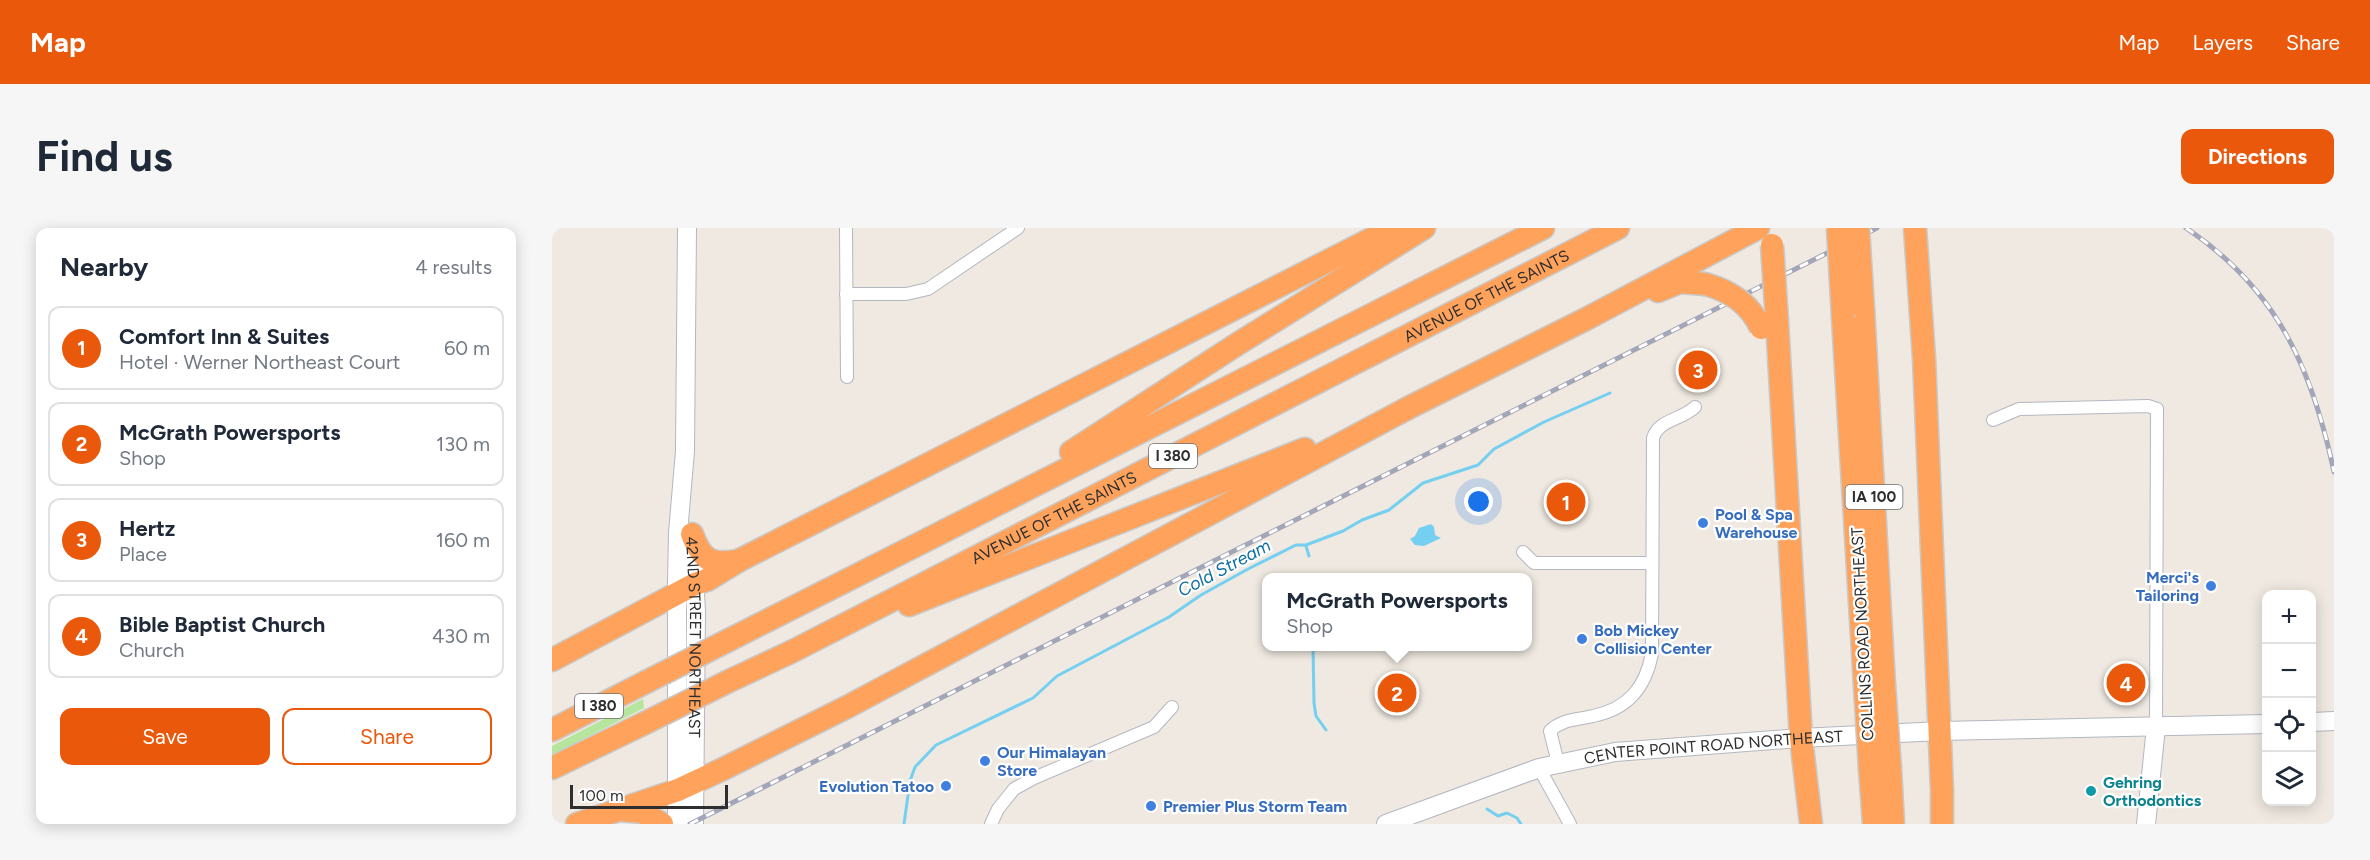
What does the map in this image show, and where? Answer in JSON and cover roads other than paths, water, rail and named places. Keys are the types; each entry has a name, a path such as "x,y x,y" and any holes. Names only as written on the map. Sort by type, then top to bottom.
{"highway":[{"path":"552,660 707,580 738,561 1392,228"},
{"path":"980,512 1239,343 1424,228"},
{"name":"AVENUE OF THE SAINTS","path":"552,730 1543,228"},
{"name":"AVENUE OF THE SAINTS","path":"552,768 793,651 1618,228"},
{"name":"COLLINS ROAD NORTHEAST","path":"1838,228 1853,313 1880,769 1874,824"},
{"name":"COLLINS ROAD NORTHEAST","path":"1853,313 1858,228"},
{"path":"1915,228 1940,731 1942,824"},
{"path":"577,824 686,786 847,707 1410,407 1586,319 1767,234 1769,325 1786,499 1801,738 1811,824"},
{"path":"1586,319 1680,282 1705,284 1724,291 1740,300 1755,316 1769,325"},
{"path":"793,651 1410,407"},
{"path":"692,534 697,549 706,557 718,564 738,561"},
{"name":"COLLINS ROAD NORTHEAST","path":"1880,769 1893,824"},
{"path":"616,810 642,812 662,824"}],"main road":[{"name":"42ND STREET NORTHEAST","path":"686,589 678,533 685,451 687,228"},
{"name":"42ND STREET NORTHEAST","path":"685,451 692,534 686,589 686,786 694,824"},
{"name":"CENTER POINT ROAD NORTHEAST","path":"1386,824 1539,768 1643,748 1940,731 2262,724"},
{"path":"2146,824 2156,727"},
{"name":"42ND STREET NORTHEAST","path":"677,824 686,786"}],"street":[{"path":"846,228 847,377"},
{"path":"846,294 906,294 928,289 1018,228"},
{"path":"1993,420 2019,410 2148,406 2157,409 2156,727"},
{"path":"1558,763 1550,731 1557,724 1615,710 1642,686 1649,670 1652,653 1653,438 1659,426 1695,407"},
{"path":"1522,552 1534,563 1652,562"},
{"path":"991,824 998,808 1014,789 1034,778 1154,727 1172,707"},
{"path":"1539,768 1570,824"}],"water":[{"path":"1431,524 1435,535 1441,538 1424,546 1415,545 1410,539 1415,536 1419,528"}],"waterway":[{"name":"Cold Stream","path":"904,824 910,781 915,767 936,745 1033,698 1057,676 1169,617 1201,595 1248,569 1296,545 1306,545 1389,510 1423,483 1478,465 1494,449 1544,422 1610,393"},
{"path":"1306,546 1309,556"},
{"path":"1313,651 1316,716 1326,730"},
{"path":"1487,809 1498,816 1507,813 1517,818 1521,824"}],"railway":[{"path":"690,824 1877,228"},
{"path":"2186,228 2218,252 2244,277 2267,305 2286,334 2314,399 2334,472"}],"place":[{"name":"Hertz","path":"1698,370"},
{"name":"Comfort Inn & Suites","path":"1566,502"},
{"name":"Pool & Spa Warehouse","path":"1703,523"},
{"name":"Merci's Tailoring","path":"2211,586"},
{"name":"Bob Mickey Collision Center","path":"1582,639"},
{"name":"Bible Baptist Church","path":"2126,683"},
{"name":"McGrath Powersports","path":"1397,693"},
{"name":"Our Himalayan Store","path":"985,761"},
{"name":"Evolution Tatoo","path":"946,786"},
{"name":"Gehring Orthodontics","path":"2091,791"},
{"name":"Premier Plus Storm Team","path":"1151,806"}]}
